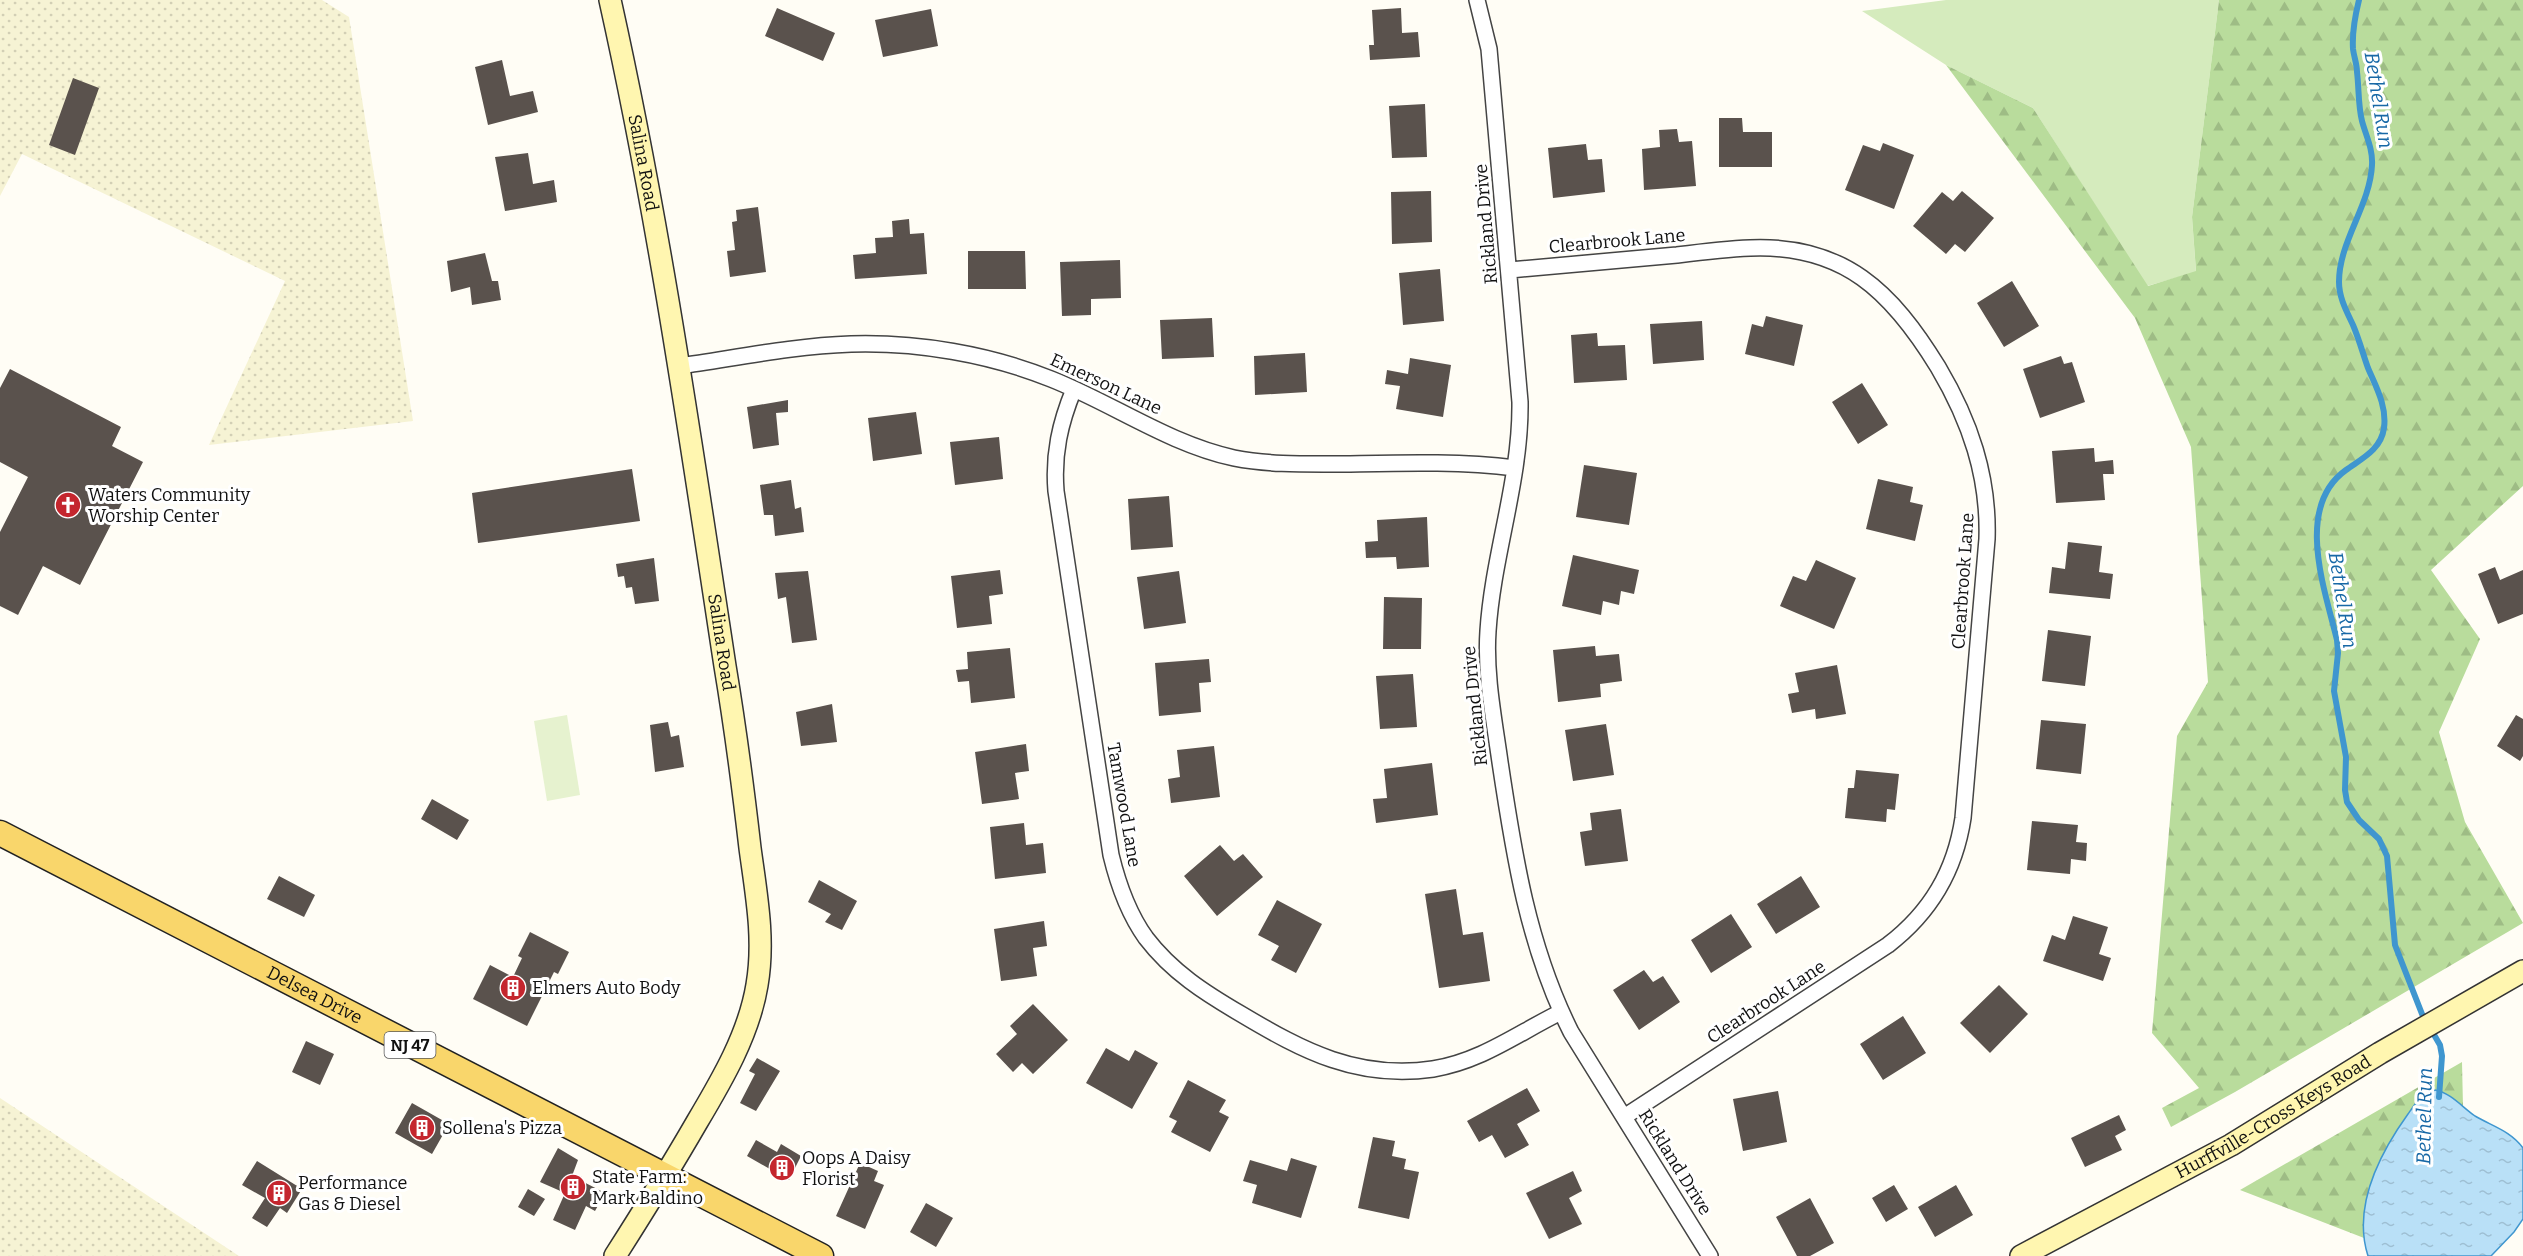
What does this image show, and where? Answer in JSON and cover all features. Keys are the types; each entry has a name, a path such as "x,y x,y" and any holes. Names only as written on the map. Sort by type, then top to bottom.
{"main road":[{"name":"Delsea Drive","path":"0,833 821,1256"}],"street":[{"name":"Salina Road","path":"610,0 634,107 679,366 737,745 759,920 760,957 757,986 750,1015 738,1046 716,1090 615,1256"},
{"name":"Rickland Drive","path":"1477,0 1489,49 1520,402 1520,435 1488,629 1488,667 1522,896 1535,944 1561,1012 1710,1256"},
{"name":"Clearbrook Lane","path":"1510,270 1749,248 1801,251 1836,262 1864,278 1888,297 1931,357 1964,415 1980,460 1986,496 1987,539 1963,818 1954,860 1939,891 1914,922 1888,945 1624,1118"},
{"name":"Emerson Lane","path":"679,366 794,348 849,344 887,345 979,357 1033,372 1074,388 1183,441 1215,453 1240,459 1300,464 1471,463 1515,468"},
{"name":"Tamwood Lane","path":"1074,388 1054,458 1056,491 1111,855 1127,904 1149,942 1181,975 1280,1038 1318,1056 1368,1069 1414,1071 1465,1062 1497,1048 1561,1012"},
{"name":"Hurffville-Cross Keys Road","path":"2021,1256 2231,1145 2380,1053 2523,971"}],"shaded area":[{"path":"0,0 322,0 349,17 413,421 209,445 285,281 22,154 0,196"},
{"path":"0,1098 239,1256 0,1256"}],"green space":[{"path":"1946,0 2219,0 2192,217 2196,272 2147,286 2033,108 1946,65 1862,11"},
{"path":"2219,0 2523,0 2523,486 2431,570 2480,639 2439,732 2465,822 2523,923 2235,1092 2171,1127 2162,1108 2199,1088 2152,1033 2177,736 2208,682 2191,447 2135,318 1946,65 2033,108 2148,286 2196,271 2192,217"},
{"path":"567,715 580,795 547,801 534,721"},
{"path":"2462,1062 2463,1107 2523,1156 2388,1256 2364,1238 2240,1190"}],"water":[{"path":"2435,1090 2446,1094 2475,1116 2507,1133 2523,1148 2523,1219 2491,1256 2368,1256 2364,1237 2366,1199 2379,1163 2416,1103 2430,1091"}],"building":[{"path":"777,8 835,33 823,61 765,36"},
{"path":"1401,8 1402,33 1418,32 1420,57 1370,60 1369,45 1374,45 1372,10"},
{"path":"931,9 938,46 883,57 875,20"},
{"path":"502,60 510,96 533,91 538,112 488,125 475,67"},
{"path":"73,78 99,88 75,155 49,145"},
{"path":"1425,104 1427,157 1392,158 1389,106"},
{"path":"1719,118 1742,118 1743,132 1772,132 1772,167 1719,167"},
{"path":"1677,129 1679,142 1692,141 1696,186 1644,190 1642,149 1660,147 1659,130"},
{"path":"1883,143 1914,155 1894,209 1845,190 1863,145 1880,151"},
{"path":"1586,144 1588,160 1602,159 1605,192 1553,198 1548,148"},
{"path":"528,153 533,184 554,180 557,202 505,211 495,157"},
{"path":"1431,191 1432,242 1392,244 1391,192"},
{"path":"1962,191 1994,218 1965,252 1955,244 1946,254 1913,226 1942,192 1953,201"},
{"path":"758,207 766,272 730,277 727,251 735,250 732,222 737,221 736,210"},
{"path":"909,219 910,234 924,233 927,274 855,279 853,255 876,253 875,238 893,237 892,221"},
{"path":"968,251 1025,251 1026,289 968,289"},
{"path":"485,253 492,281 498,281 501,300 472,305 470,287 451,292 447,261"},
{"path":"1120,260 1121,298 1091,299 1091,315 1062,316 1060,262"},
{"path":"1440,269 1444,321 1403,325 1399,273"},
{"path":"2012,281 2039,326 2004,347 1977,303"},
{"path":"1766,316 1803,325 1794,366 1745,354 1752,324 1763,327"},
{"path":"1212,318 1214,357 1162,359 1160,320"},
{"path":"1702,321 1704,360 1653,364 1650,324"},
{"path":"1597,333 1598,346 1625,345 1627,380 1574,383 1571,335"},
{"path":"1305,353 1307,392 1255,395 1254,356"},
{"path":"2061,356 2064,364 2072,362 2085,402 2040,418 2023,369"},
{"path":"1410,358 1451,365 1443,417 1396,409 1400,386 1385,384 1387,370 1408,374"},
{"name":"Waters Community Worship Center","path":"10,369 121,427 112,446 143,462 80,585 43,566 18,615 0,606 0,532 28,477 0,462 0,388"},
{"path":"1862,383 1888,425 1858,444 1832,402"},
{"path":"788,400 788,412 776,413 779,445 753,449 747,407"},
{"path":"916,412 922,454 873,461 868,418"},
{"path":"999,437 1003,479 955,485 950,442"},
{"path":"2094,448 2095,462 2113,460 2114,474 2103,474 2105,500 2056,503 2052,451"},
{"path":"1584,465 1637,473 1629,525 1576,517"},
{"path":"632,469 640,521 478,543 472,493"},
{"path":"1878,479 1913,487 1910,502 1923,505 1915,541 1866,529"},
{"path":"791,480 795,509 801,507 804,532 775,536 773,515 764,515 760,485"},
{"path":"1169,496 1173,547 1131,550 1128,499"},
{"path":"1427,517 1429,567 1397,569 1396,557 1366,558 1365,542 1378,541 1377,520"},
{"path":"2068,542 2102,546 2099,572 2113,574 2110,599 2049,593 2052,567 2065,569"},
{"path":"1573,555 1639,570 1634,594 1621,591 1619,605 1603,601 1601,615 1562,606"},
{"path":"654,558 659,601 635,604 632,587 626,588 624,576 618,577 616,564"},
{"path":"1816,560 1856,578 1834,629 1780,606 1793,576 1806,581"},
{"path":"2495,567 2500,580 2523,570 2523,614 2498,624 2478,574"},
{"path":"1000,570 1003,594 989,596 992,624 957,628 951,576"},
{"path":"808,571 817,640 792,643 786,597 778,599 775,573"},
{"path":"1179,571 1186,623 1144,629 1137,577"},
{"path":"1384,597 1422,598 1421,649 1383,649"},
{"path":"2048,630 2091,636 2085,686 2042,681"},
{"path":"1595,646 1596,656 1619,654 1622,681 1600,684 1601,697 1558,702 1553,650"},
{"path":"1010,648 1015,698 971,703 969,681 958,682 956,670 968,669 967,652"},
{"path":"1209,659 1211,682 1199,683 1201,712 1159,716 1155,663"},
{"path":"1837,665 1846,714 1816,719 1815,709 1792,713 1788,694 1799,692 1795,673"},
{"path":"1413,674 1417,727 1380,729 1376,676"},
{"path":"832,704 837,742 801,746 796,712"},
{"path":"2516,715 2523,719 2523,756 2520,761 2497,746"},
{"path":"2041,720 2086,724 2081,774 2036,769"},
{"path":"668,722 671,737 679,735 684,767 655,772 650,725"},
{"path":"1606,724 1614,775 1573,781 1565,730"},
{"path":"1026,744 1029,771 1015,773 1019,799 982,804 975,752"},
{"path":"1214,746 1220,797 1171,803 1168,779 1180,777 1177,750"},
{"path":"1432,763 1438,815 1376,823 1373,799 1387,798 1384,769"},
{"path":"1856,770 1899,774 1895,810 1887,809 1886,822 1845,818 1848,788 1854,788"},
{"path":"432,799 469,820 457,840 421,819"},
{"path":"1621,809 1628,861 1585,866 1580,832 1592,830 1590,813"},
{"path":"2032,821 2078,825 2076,842 2087,843 2086,861 2071,859 2070,874 2027,870"},
{"path":"1024,823 1026,845 1043,843 1046,873 995,879 990,827"},
{"path":"1220,845 1234,861 1243,854 1263,877 1217,916 1184,876"},
{"path":"279,876 315,895 304,917 267,899"},
{"path":"1801,876 1820,907 1776,934 1757,904"},
{"path":"819,880 857,901 842,930 825,922 831,914 808,902"},
{"path":"1456,889 1463,935 1483,932 1490,981 1439,988 1425,894"},
{"path":"1277,900 1322,924 1296,973 1271,960 1279,946 1258,935"},
{"path":"1731,914 1752,947 1711,973 1691,940"},
{"path":"2073,916 2108,927 2099,954 2111,958 2103,981 2043,961 2052,935 2065,940"},
{"path":"1044,921 1047,946 1033,948 1037,976 1001,981 994,929"},
{"name":"Elmers Auto Body","path":"530,932 569,952 558,974 554,972 527,1026 473,999 490,965 513,977 522,958 518,956"},
{"path":"1644,970 1653,982 1663,976 1680,1002 1639,1030 1613,990"},
{"path":"1999,985 2028,1014 1990,1053 1960,1023"},
{"path":"1033,1004 1068,1040 1033,1074 1022,1063 1013,1072 996,1054 1017,1034 1010,1026"},
{"path":"1903,1016 1926,1053 1883,1080 1860,1044"},
{"path":"306,1041 334,1054 320,1085 292,1072"},
{"path":"1106,1048 1129,1061 1135,1050 1158,1063 1132,1109 1086,1083"},
{"path":"757,1058 780,1071 756,1111 740,1103 755,1074 749,1071"},
{"path":"1188,1080 1226,1100 1219,1112 1229,1117 1210,1152 1171,1132 1177,1121 1169,1117"},
{"path":"1527,1088 1540,1111 1517,1124 1529,1145 1505,1158 1492,1135 1479,1142 1467,1121"},
{"path":"1778,1091 1787,1142 1743,1151 1733,1099"},
{"name":"Sollena's Pizza","path":"412,1103 449,1124 432,1154 395,1133"},
{"path":"2119,1115 2126,1130 2115,1136 2122,1150 2085,1167 2071,1138"},
{"path":"1373,1137 1395,1141 1392,1156 1406,1159 1404,1169 1419,1172 1409,1219 1358,1208"},
{"name":"Oops A Daisy Florist","path":"756,1140 777,1152 781,1144 801,1156 789,1180 747,1156"},
{"name":"State Farm: Mark Baldino","path":"558,1148 578,1160 572,1176 605,1193 595,1211 586,1206 575,1230 553,1220 565,1193 540,1182"},
{"path":"1291,1158 1317,1166 1301,1218 1252,1203 1257,1185 1243,1181 1250,1160 1287,1171"},
{"name":"Performance Gas & Diesel","path":"257,1161 302,1189 287,1213 280,1208 267,1227 252,1218 265,1198 242,1185"},
{"path":"860,1163 878,1171 874,1181 884,1185 865,1229 836,1216"},
{"path":"1573,1171 1582,1191 1569,1198 1582,1224 1549,1239 1526,1193"},
{"path":"1894,1185 1908,1209 1886,1222 1872,1198"},
{"path":"1956,1185 1973,1215 1935,1237 1918,1207"},
{"path":"528,1189 545,1199 534,1216 518,1207"},
{"path":"1810,1198 1834,1243 1810,1256 1797,1256 1776,1217"},
{"path":"926,1203 953,1218 936,1247 910,1232"}],"waterway":[{"name":"Bethel Run","path":"2359,0 2354,24 2353,49 2359,103 2372,165 2366,195 2344,252 2339,282 2340,294 2380,397 2385,420 2382,436 2375,448 2346,470 2330,486 2321,505 2317,527 2318,550 2326,598 2337,640 2334,691 2346,757 2347,802 2359,820 2379,839 2387,856 2395,945 2422,1014 2440,1045 2442,1056 2439,1097"}],"place":[{"name":"Waters Community Worship Center","path":"68,505"},
{"name":"Elmers Auto Body","path":"513,988"},
{"name":"Sollena's Pizza","path":"422,1128"},
{"name":"Oops A Daisy Florist","path":"782,1168"},
{"name":"State Farm: Mark Baldino","path":"573,1187"},
{"name":"Performance Gas & Diesel","path":"279,1193"}]}
